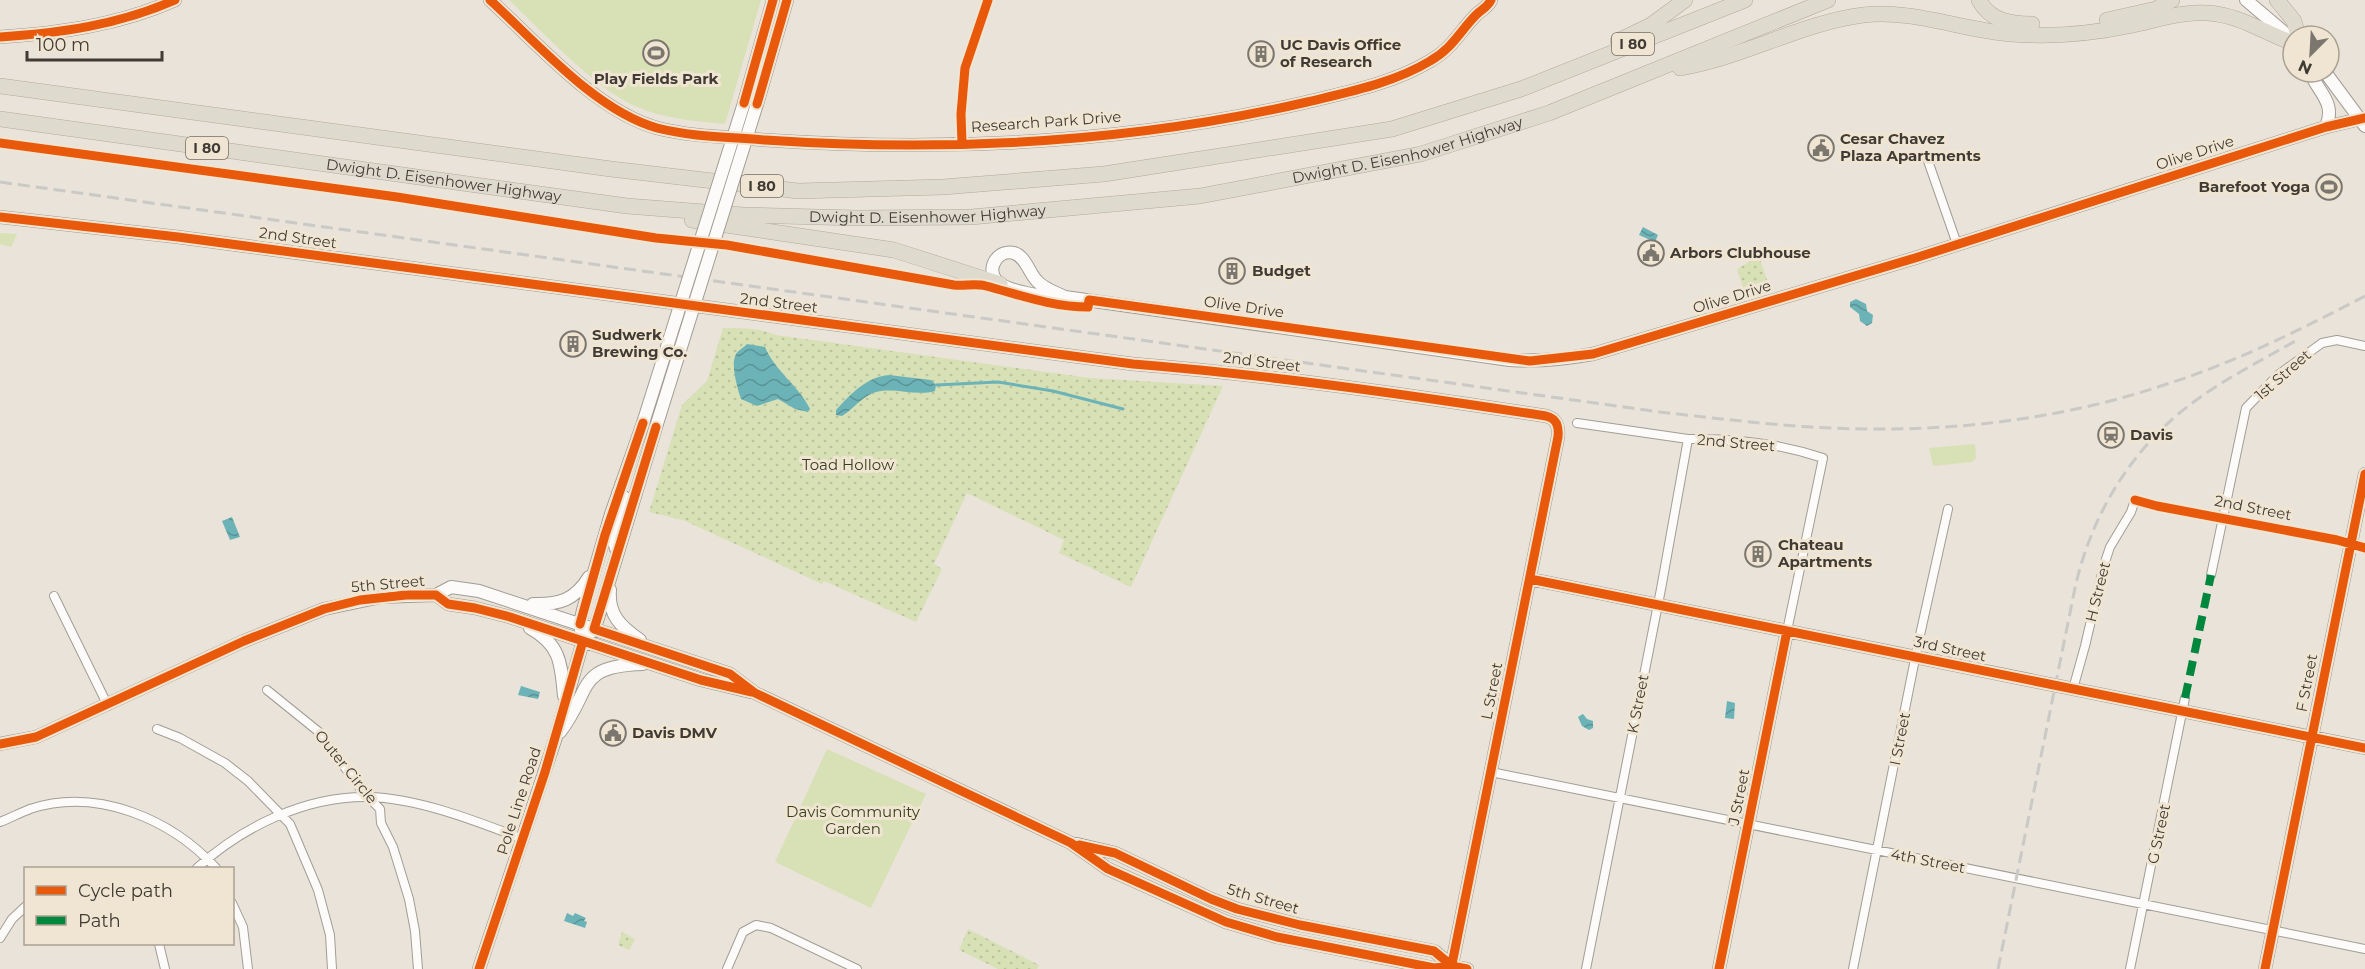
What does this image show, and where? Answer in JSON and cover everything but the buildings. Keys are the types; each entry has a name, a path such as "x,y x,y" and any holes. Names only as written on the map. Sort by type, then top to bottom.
{"highway":[{"path":"1521,89 1651,25 1685,0"},
{"name":"Dwight D. Eisenhower Highway","path":"0,86 599,167 798,190 943,187 1104,174 1392,129 1521,89 1745,0"},
{"name":"Dwight D. Eisenhower Highway","path":"0,119 627,206 743,215 857,218 971,217 1200,196 1421,154 1549,113 1828,0"},
{"path":"1979,0 1985,11 1994,18 2006,22 2042,25 2117,18 2156,9 2172,0"},
{"path":"2277,0 2296,24"},
{"path":"1653,72 1705,64 1844,18 1881,14 2011,34 2050,35 2090,33 2187,14 2206,13 2238,18 2271,36 2281,38"},
{"path":"627,206 695,221 894,250 1000,284"}],"street":[{"path":"0,37 60,32 100,25 175,0"},
{"name":"Research Park Drive","path":"490,0 594,95 629,117 655,128 684,134 801,142 896,144 1061,139 1168,127 1278,109 1337,95 1380,82 1429,62 1444,52 1491,0"},
{"name":"Pole Line Road","path":"583,641 580,624 595,566 744,103 773,0"},
{"name":"Pole Line Road","path":"479,969 556,737 583,641 594,629 757,104 787,0"},
{"path":"962,143 964,68 988,0"},
{"path":"1476,15 1477,0"},
{"path":"2246,0 2281,31"},
{"path":"2317,84 2330,110 2326,127"},
{"path":"2335,84 2364,121"},
{"name":"Olive Drive","path":"1065,297 1038,283 1021,258 1012,253 1001,254 993,265 994,277 1000,284 1052,298 1065,297 1510,360 1551,361 1593,354 1957,244 2326,127 2364,121"},
{"path":"1928,158 1957,244"},
{"name":"2nd Street","path":"0,218 222,242 1133,364 1239,374 1444,400 1554,419"},
{"name":"1st Street","path":"2222,518 2246,408 2278,375 2322,343 2337,340 2365,346"},
{"name":"L Street","path":"1451,968 1558,437 1554,419"},
{"name":"2nd Street","path":"1577,423 1688,439 1795,449 1823,458"},
{"name":"K Street","path":"1586,969 1688,439"},
{"name":"J Street","path":"1719,969 1823,458"},
{"name":"F Street","path":"2265,969 2365,474"},
{"path":"618,493 625,498 614,534 614,543 618,552"},
{"name":"2nd Street","path":"2135,500 2365,548"},
{"name":"H Street","path":"2073,689 2104,565 2110,547 2131,512 2135,500"},
{"name":"I Street","path":"1853,969 1948,509"},
{"path":"2211,575 2222,518"},
{"path":"518,603 549,605 569,600 579,592 595,566"},
{"path":"612,570 610,596 615,619 628,632 651,648"},
{"name":"3rd Street","path":"1530,579 2073,689 2184,705 2365,748"},
{"name":"5th Street","path":"0,744 36,737 108,706 244,641 324,609 381,597 436,595 451,587 478,591 730,674 755,693 1071,843 1115,853 1237,909 1300,925 1434,951 1451,968 1467,969"},
{"name":"5th Street","path":"436,595 448,604 476,608 510,617 718,685 755,693"},
{"path":"54,596 108,706"},
{"path":"510,617 537,632 553,646 561,664 564,704"},
{"path":"556,737 572,716 584,688 597,673 611,667 654,664"},
{"name":"Outer Circle","path":"267,690 319,732 368,797 380,809 381,823 402,873 415,931 418,969"},
{"name":"G Street","path":"2130,969 2184,705"},
{"path":"157,729 187,741 225,763 248,781 290,824 318,890 330,934 332,969"},
{"name":"4th Street","path":"1491,772 2365,949"},
{"path":"198,867 239,835 280,815 337,800 368,797 427,806 523,839"},
{"path":"0,822 32,809 69,803 107,805 153,821 202,853 215,867"},
{"path":"234,907 243,927 248,969"},
{"path":"0,938 12,919 24,908"},
{"path":"727,969 743,932 756,924 771,928 857,969"},
{"path":"159,945 165,969"}],"green space":[{"name":"Play Fields Park","path":"509,0 761,0 725,124 657,114 619,98 569,58"},
{"path":"0,233 17,234 11,247 0,244"},
{"path":"1759,256 1767,280 1743,288 1737,269"},
{"name":"Toad Hollow","path":"723,328 744,328 776,335 1090,378 1223,386 1131,587 1059,553 1064,540 967,493 934,564 942,569 916,622 824,581 822,584 683,520 649,512 682,405 707,381"},
{"path":"1975,444 1976,458 1972,462 1933,466 1929,448"},
{"name":"Davis Community Garden","path":"827,749 926,794 871,908 775,862"},
{"path":"968,929 1039,965 1037,969 998,969 959,950"},
{"path":"622,932 635,939 629,950 618,945"}],"water":[{"path":"1643,227 1658,235 1655,242 1639,235"},
{"path":"1856,299 1866,304 1867,311 1873,315 1872,323 1867,326 1860,321 1859,314 1850,307 1850,302"},
{"path":"747,344 765,347 775,364 800,393 810,409 808,412 795,409 778,399 757,406 741,399 735,377 734,358"},
{"path":"889,375 931,380 936,385 935,391 920,393 881,391 865,397 842,416 836,415 836,410 860,387 873,379"},
{"path":"232,517 240,537 230,540 222,521"},
{"path":"521,686 540,692 538,699 518,695"},
{"path":"1727,701 1735,703 1734,719 1725,718"},
{"path":"1583,714 1587,719 1593,721 1593,728 1589,730 1582,726 1578,717"},
{"path":"567,913 573,916 575,913 586,918 585,928 564,921"}],"waterway":[{"path":"936,385 998,382 1053,391 1123,409"}],"railway":[{"path":"0,182 1660,412 1766,424 1819,427 1872,429 1947,427 2021,419 2095,405 2218,366 2292,333 2365,296"},
{"path":"1998,969 2075,588 2090,539 2100,516 2140,452 2176,416 2220,384 2297,340"}],"marked path":[{"path":"2185,698 2211,575"}],"cycle path":[{"path":"0,37 45,33 111,22 175,0"},
{"path":"490,0 547,55 590,91 612,107 657,128 725,137 901,145 1038,141 1106,135 1241,116 1307,102 1370,86 1416,69 1438,56 1450,45 1491,0"},
{"path":"744,103 773,0"},
{"path":"757,104 787,0"},
{"path":"962,143 961,114 965,68 988,0"},
{"path":"0,143 397,197 656,238 727,245 954,285 982,285 1062,305 1088,307 1089,300 1530,361 1593,354 1915,258 2326,127 2365,118"},
{"path":"0,217 178,237 1133,364 1340,386 1550,417 1556,424 1558,437 1451,969"},
{"path":"580,624 605,535 643,423"},
{"path":"656,427 594,629 730,674 755,693 1071,843 1108,869 1226,922 1277,937 1434,968 1452,966 1467,969"},
{"path":"2265,969 2365,474"},
{"path":"2135,500 2337,540 2365,548"},
{"path":"1530,579 2365,748"},
{"path":"0,744 36,737 244,641 324,609 360,600 406,595 436,595 448,604 510,617 701,680 752,692"},
{"path":"1719,969 1787,631"},
{"path":"479,969 545,772 583,641"},
{"path":"1079,845 1115,853 1237,909 1300,925 1434,951 1452,966"}],"place":[{"name":"Play Fields Park","path":"656,53"},
{"name":"UC Davis Office of Research","path":"1261,54"},
{"name":"Cesar Chavez Plaza Apartments","path":"1821,148"},
{"name":"Barefoot Yoga","path":"2329,187"},
{"name":"Arbors Clubhouse","path":"1651,253"},
{"name":"Budget","path":"1232,271"},
{"name":"Sudwerk Brewing Co.","path":"573,344"},
{"name":"Davis","path":"2111,435"},
{"name":"Chateau Apartments","path":"1758,554"},
{"name":"Davis DMV","path":"613,733"}]}
